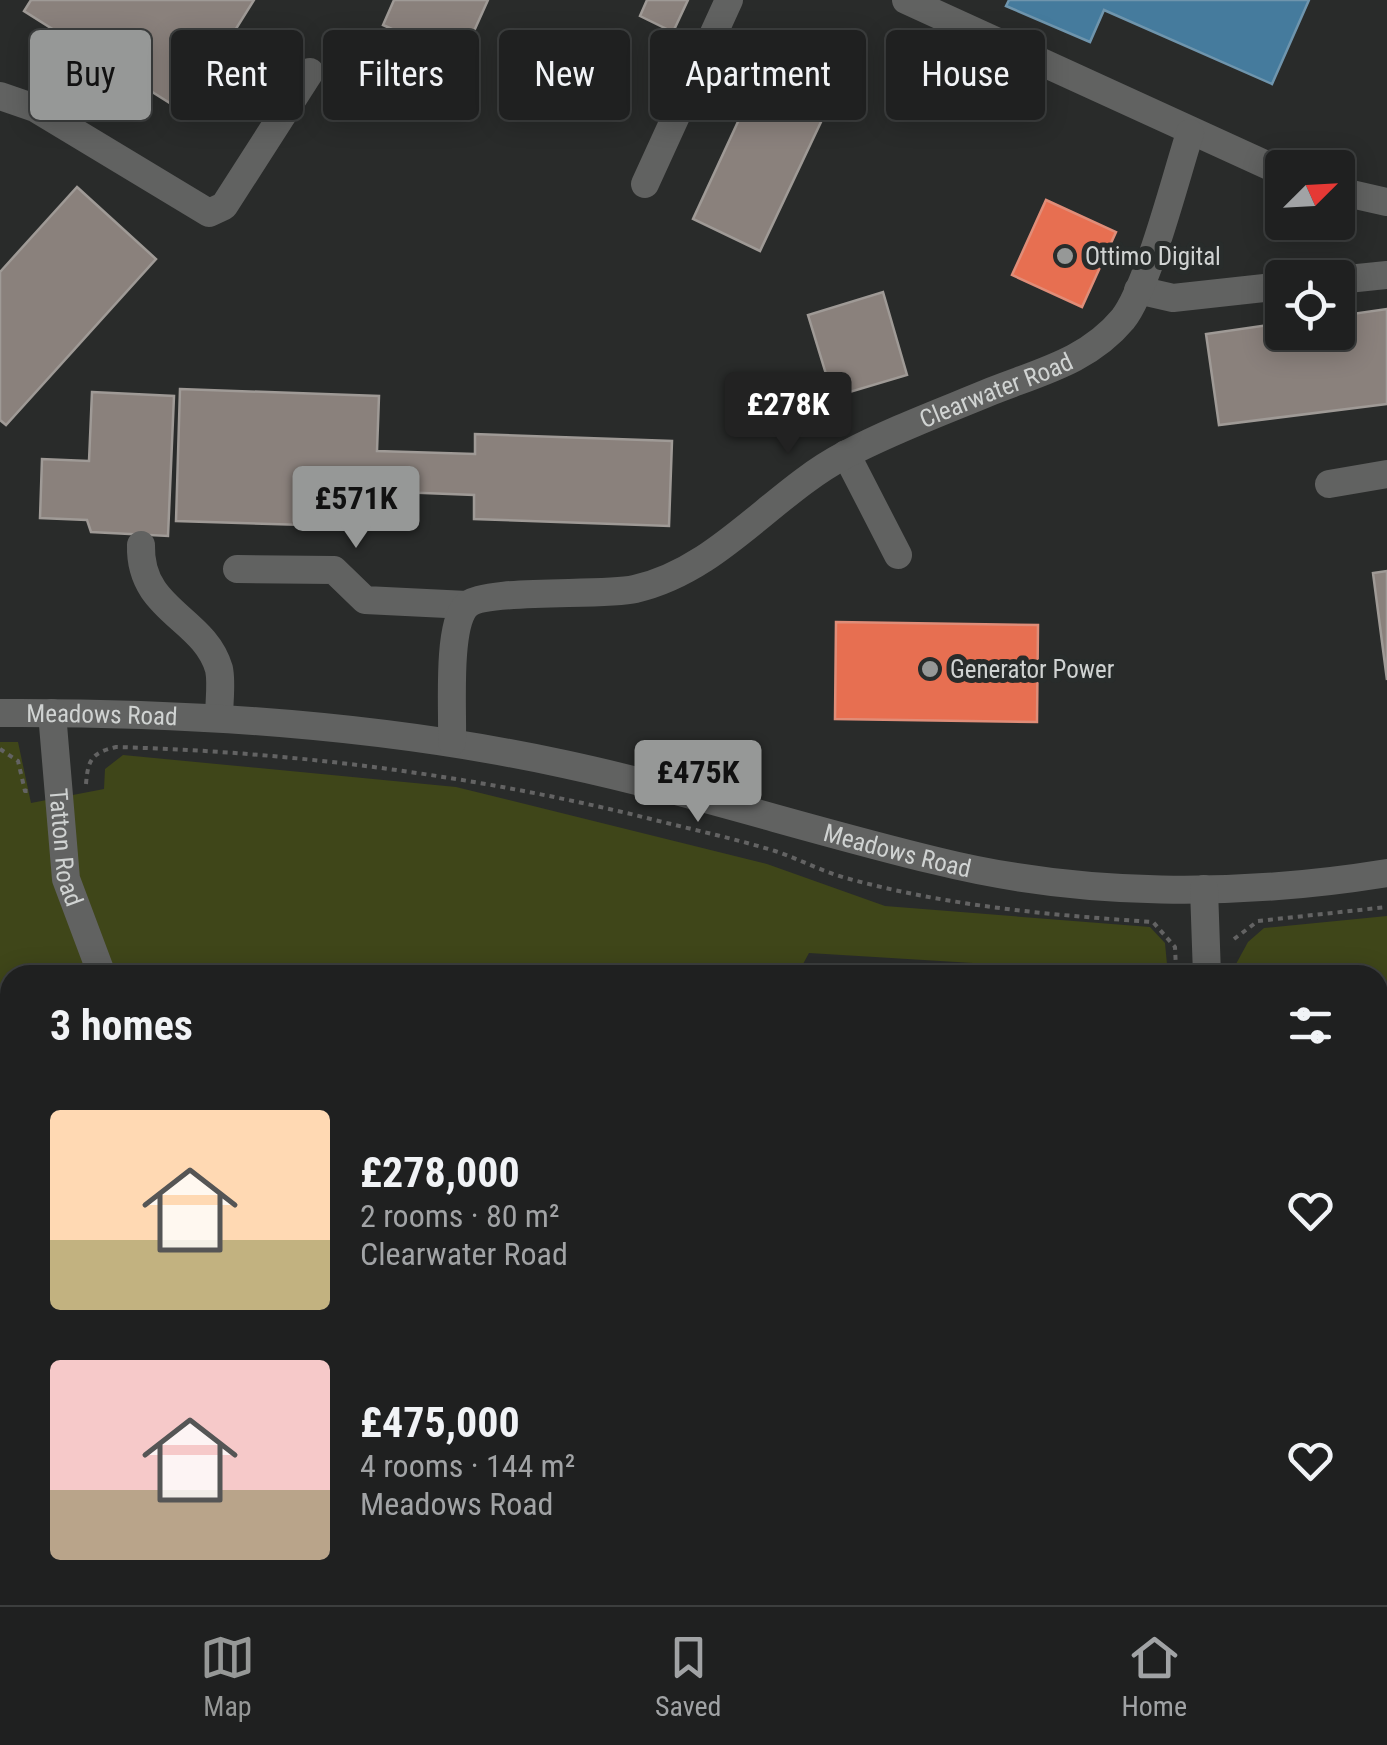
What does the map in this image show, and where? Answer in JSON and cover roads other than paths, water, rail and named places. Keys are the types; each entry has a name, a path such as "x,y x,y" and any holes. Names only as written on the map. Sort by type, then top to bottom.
{"street":[{"path":"646,184 729,0"},
{"path":"906,0 935,6 1190,133 1265,165"},
{"path":"0,96 36,108 209,213 224,206 310,72"},
{"name":"Clearwater Road","path":"237,569 334,570 365,600 467,605 487,594 600,596 667,577 720,548 810,476 846,454 996,390 1050,373 1088,351 1124,318 1138,290 1190,133"},
{"path":"1355,195 1387,202"},
{"path":"1355,278 1387,275"},
{"path":"1138,290 1173,298 1265,288"},
{"path":"846,454 898,555"},
{"path":"1329,484 1387,474"},
{"path":"141,545 143,579 202,642 218,669 219,718"},
{"path":"452,742 457,623 467,605"},
{"name":"Tatton Road","path":"52,713 66,879 98,965"},
{"name":"Meadows Road","path":"0,714 219,718 452,742 699,796 940,862 1076,884 1296,888 1387,874"},
{"path":"1204,888 1207,965"}],"place":[{"name":"Ottimo Digital","path":"1065,256"},
{"name":"Generator Power","path":"930,669"}]}
